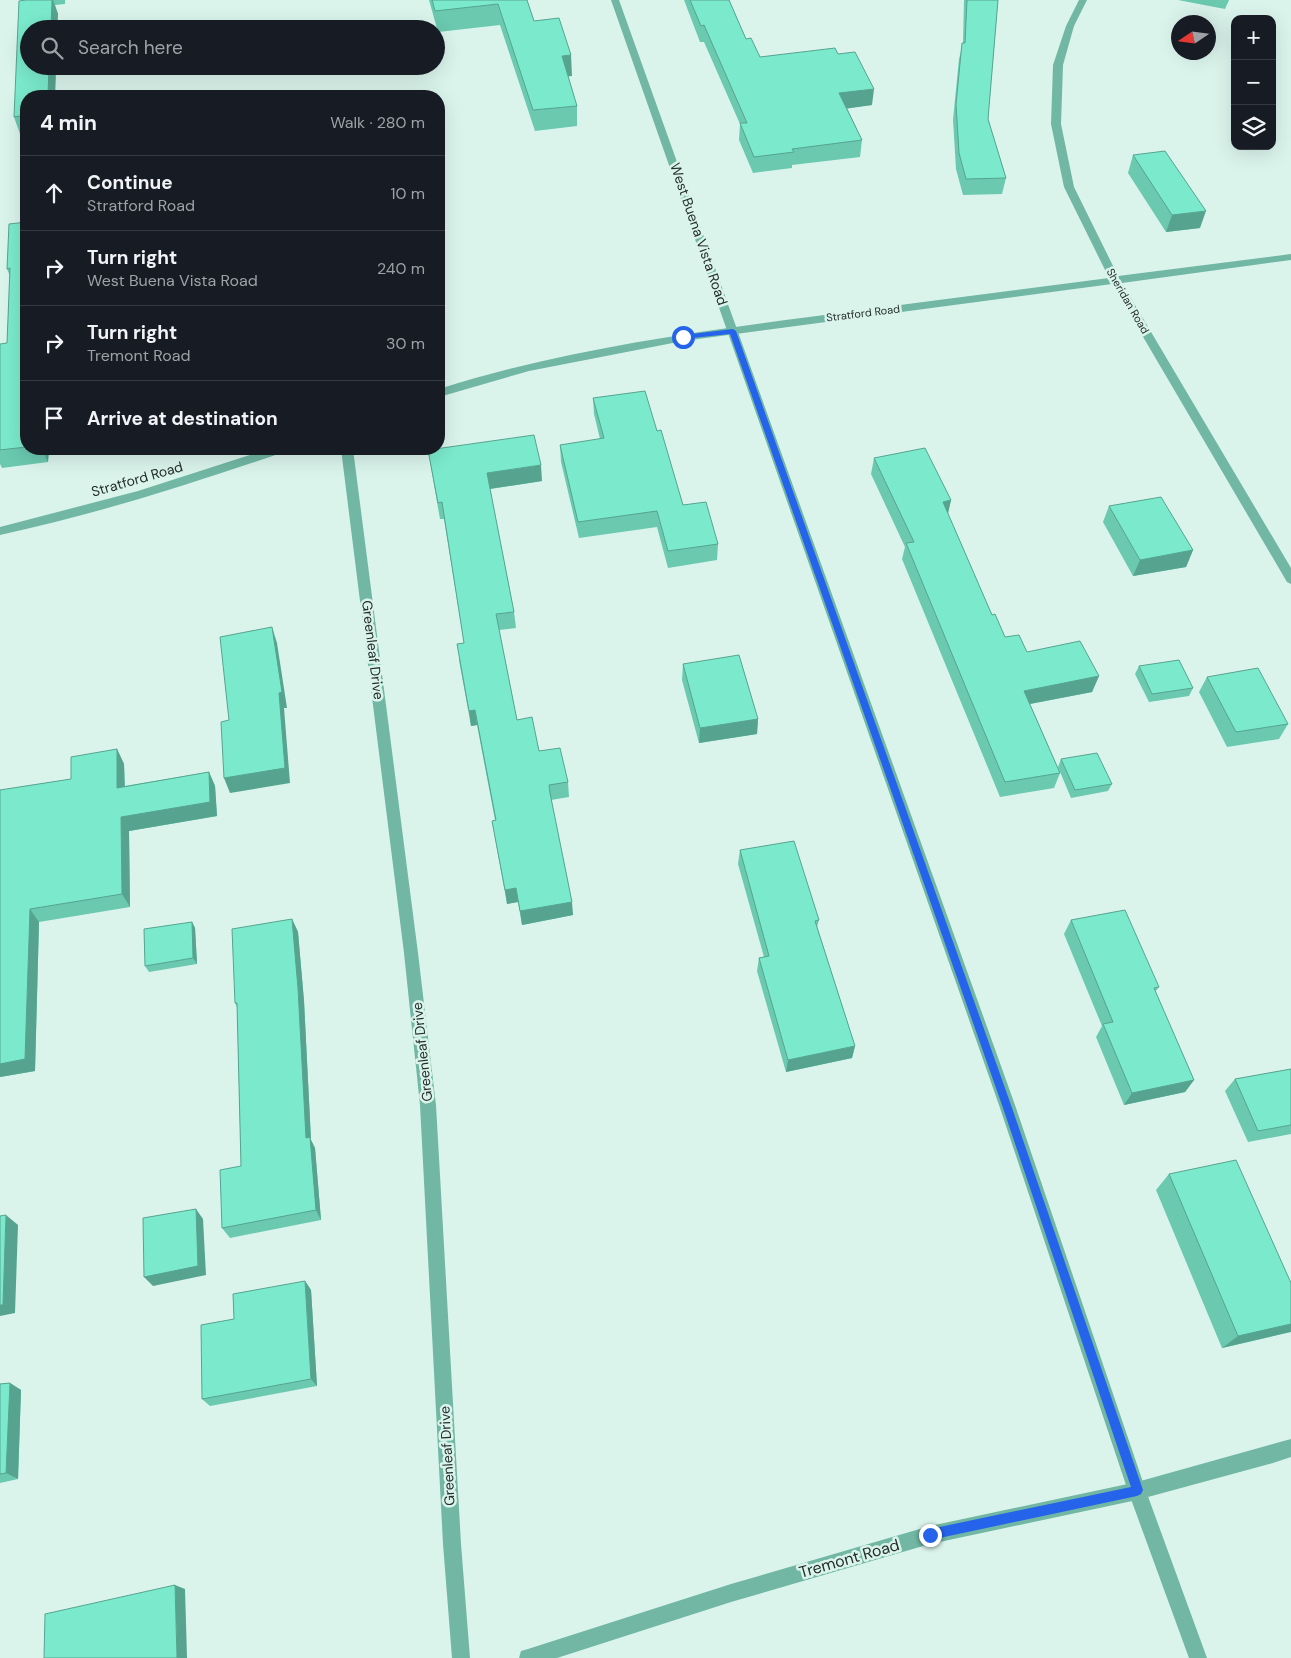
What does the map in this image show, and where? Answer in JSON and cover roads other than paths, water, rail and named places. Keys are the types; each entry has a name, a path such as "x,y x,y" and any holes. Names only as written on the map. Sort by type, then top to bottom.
{"street":[{"name":"West Buena Vista Road","path":"615,0 1003,1096 1137,1490 1198,1658"},
{"name":"Sheridan Road","path":"1083,0 1070,26 1058,65 1056,124 1069,188 1115,280 1291,579"},
{"name":"Stratford Road","path":"445,391 545,363 620,347 683,337 1291,257"},
{"name":"Stratford Road","path":"0,531 113,503 213,473 263,455"},
{"name":"Greenleaf Drive","path":"348,455 411,952 428,1105 451,1534 461,1658"},
{"name":"Tremont Road","path":"528,1658 731,1593 930,1535 1137,1490 1291,1448"}]}
